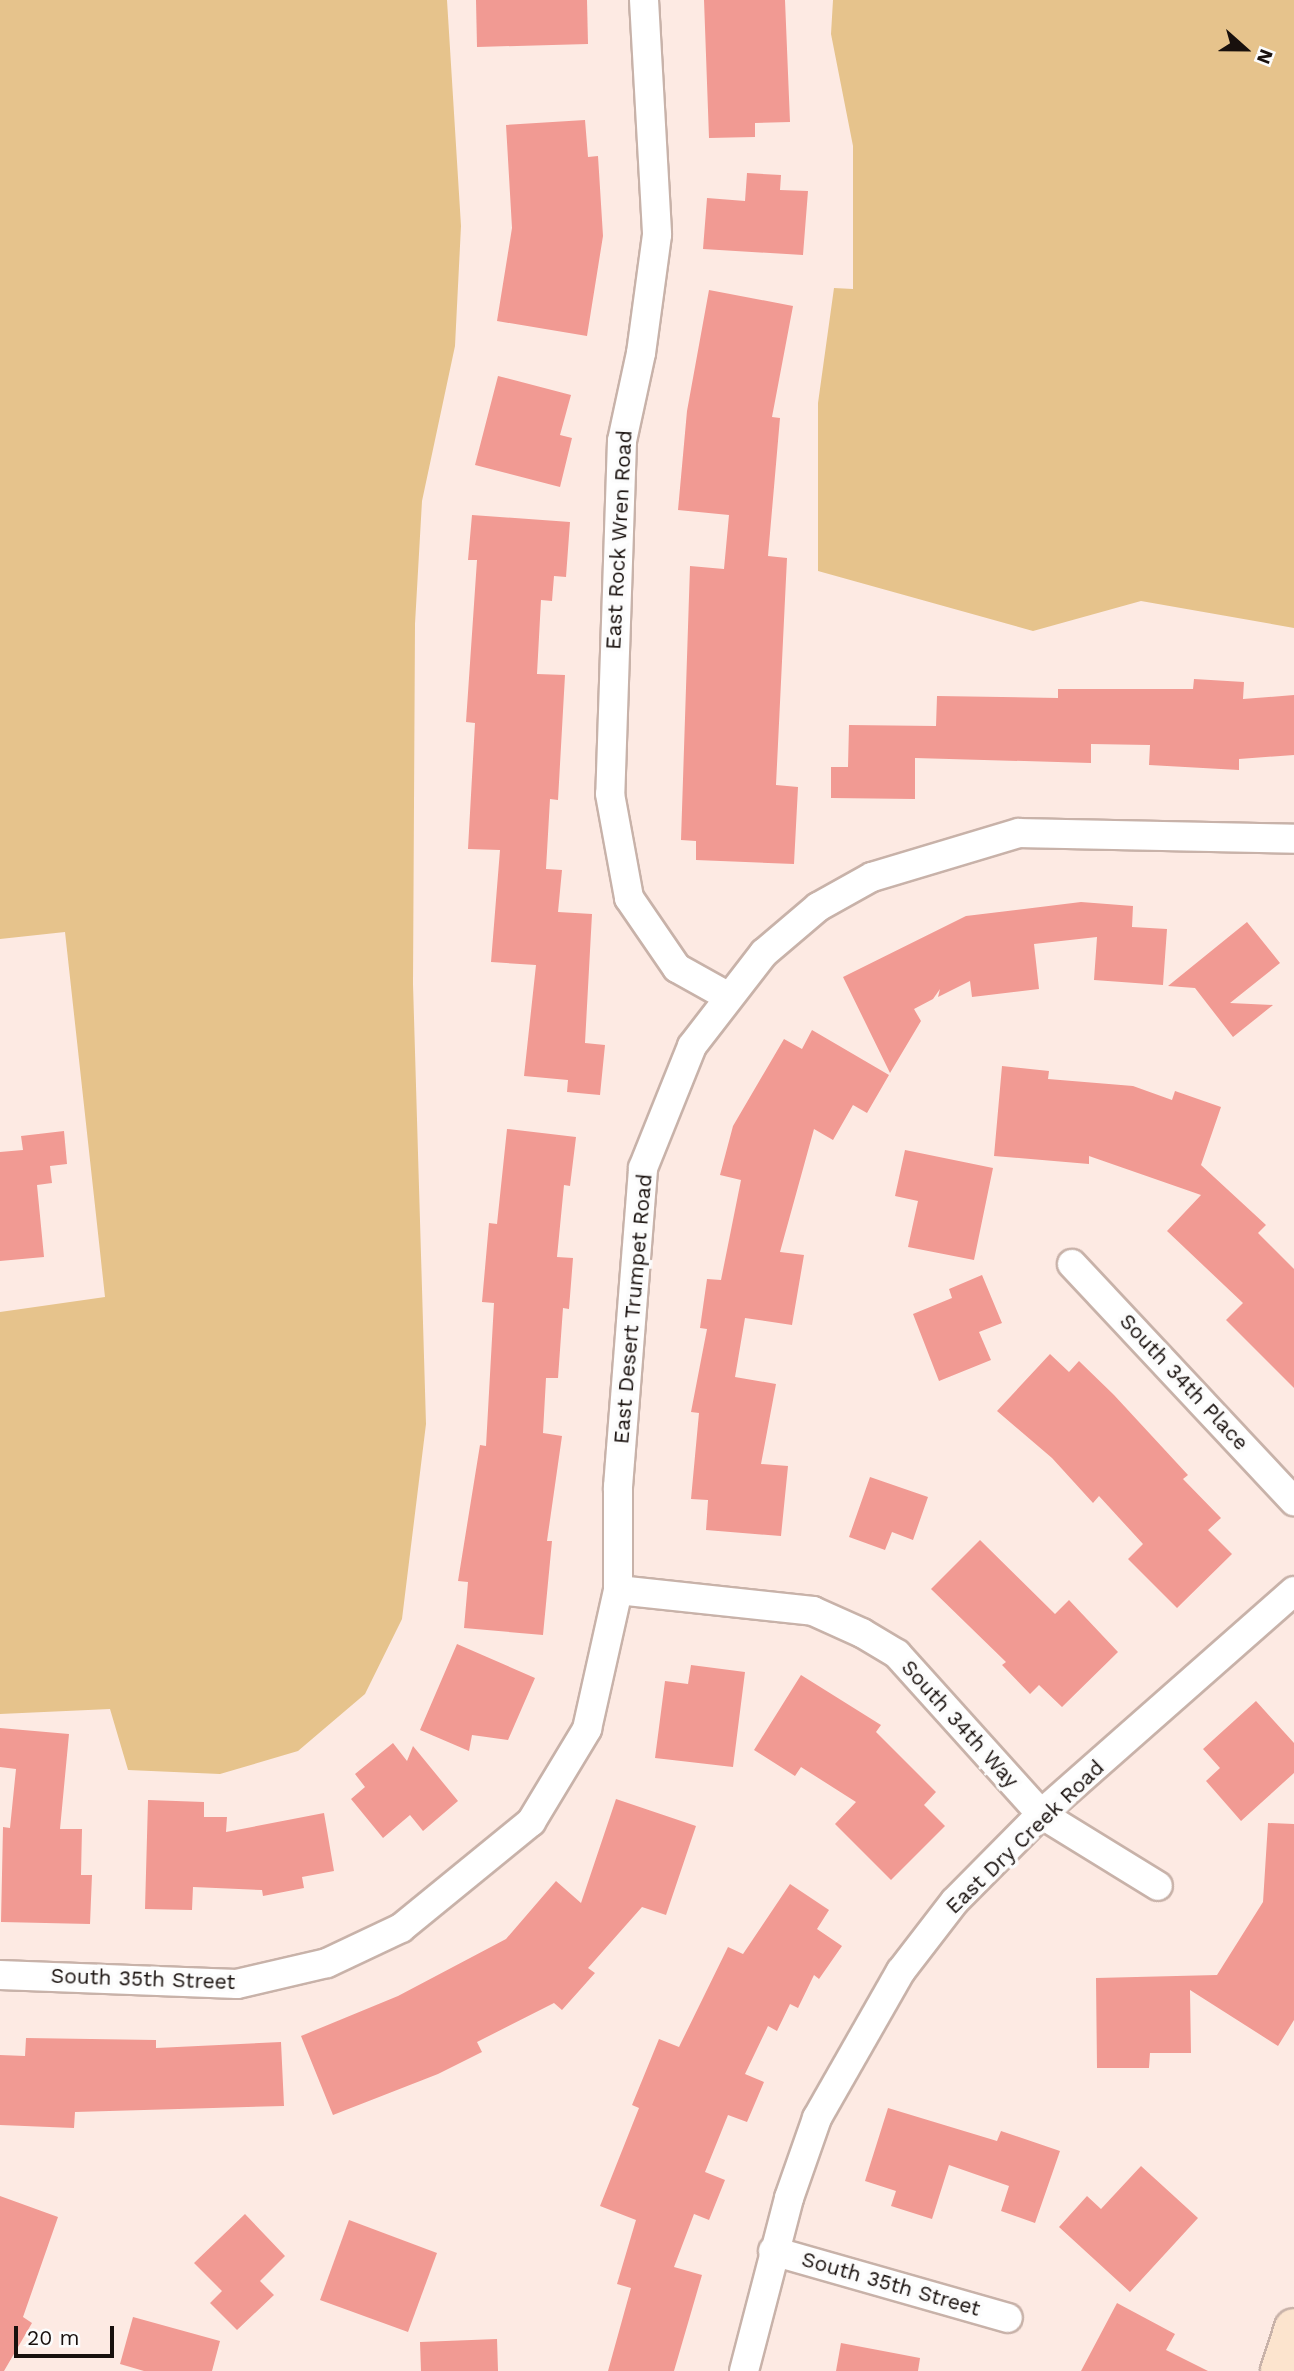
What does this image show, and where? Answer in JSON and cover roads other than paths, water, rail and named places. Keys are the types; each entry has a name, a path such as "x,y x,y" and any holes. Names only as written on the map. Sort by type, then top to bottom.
{"main road":[{"path":"1280,2371 1294,2328"}],"street":[{"name":"East Rock Wren Road","path":"644,0 657,235 641,352 622,441 610,794 629,898 677,968 727,996"},
{"name":"East Desert Trumpet Road","path":"401,1928 531,1822 557,1786 587,1729 618,1590 618,1487 643,1168 692,1046 727,996 764,953 818,907 873,877 934,855 1019,832 1294,839"},
{"name":"South 34th Place","path":"1072,1264 1294,1501"},
{"name":"South 34th Way","path":"618,1590 813,1611 862,1633 897,1654 1041,1814 1158,1886"},
{"name":"East Dry Creek Road","path":"744,2371 774,2251 817,2118 901,1971 955,1901 1041,1814 1294,1591"},
{"name":"South 35th Street","path":"0,1975 237,1984 327,1963 401,1928"},
{"name":"South 35th Street","path":"774,2251 1007,2318"}]}
